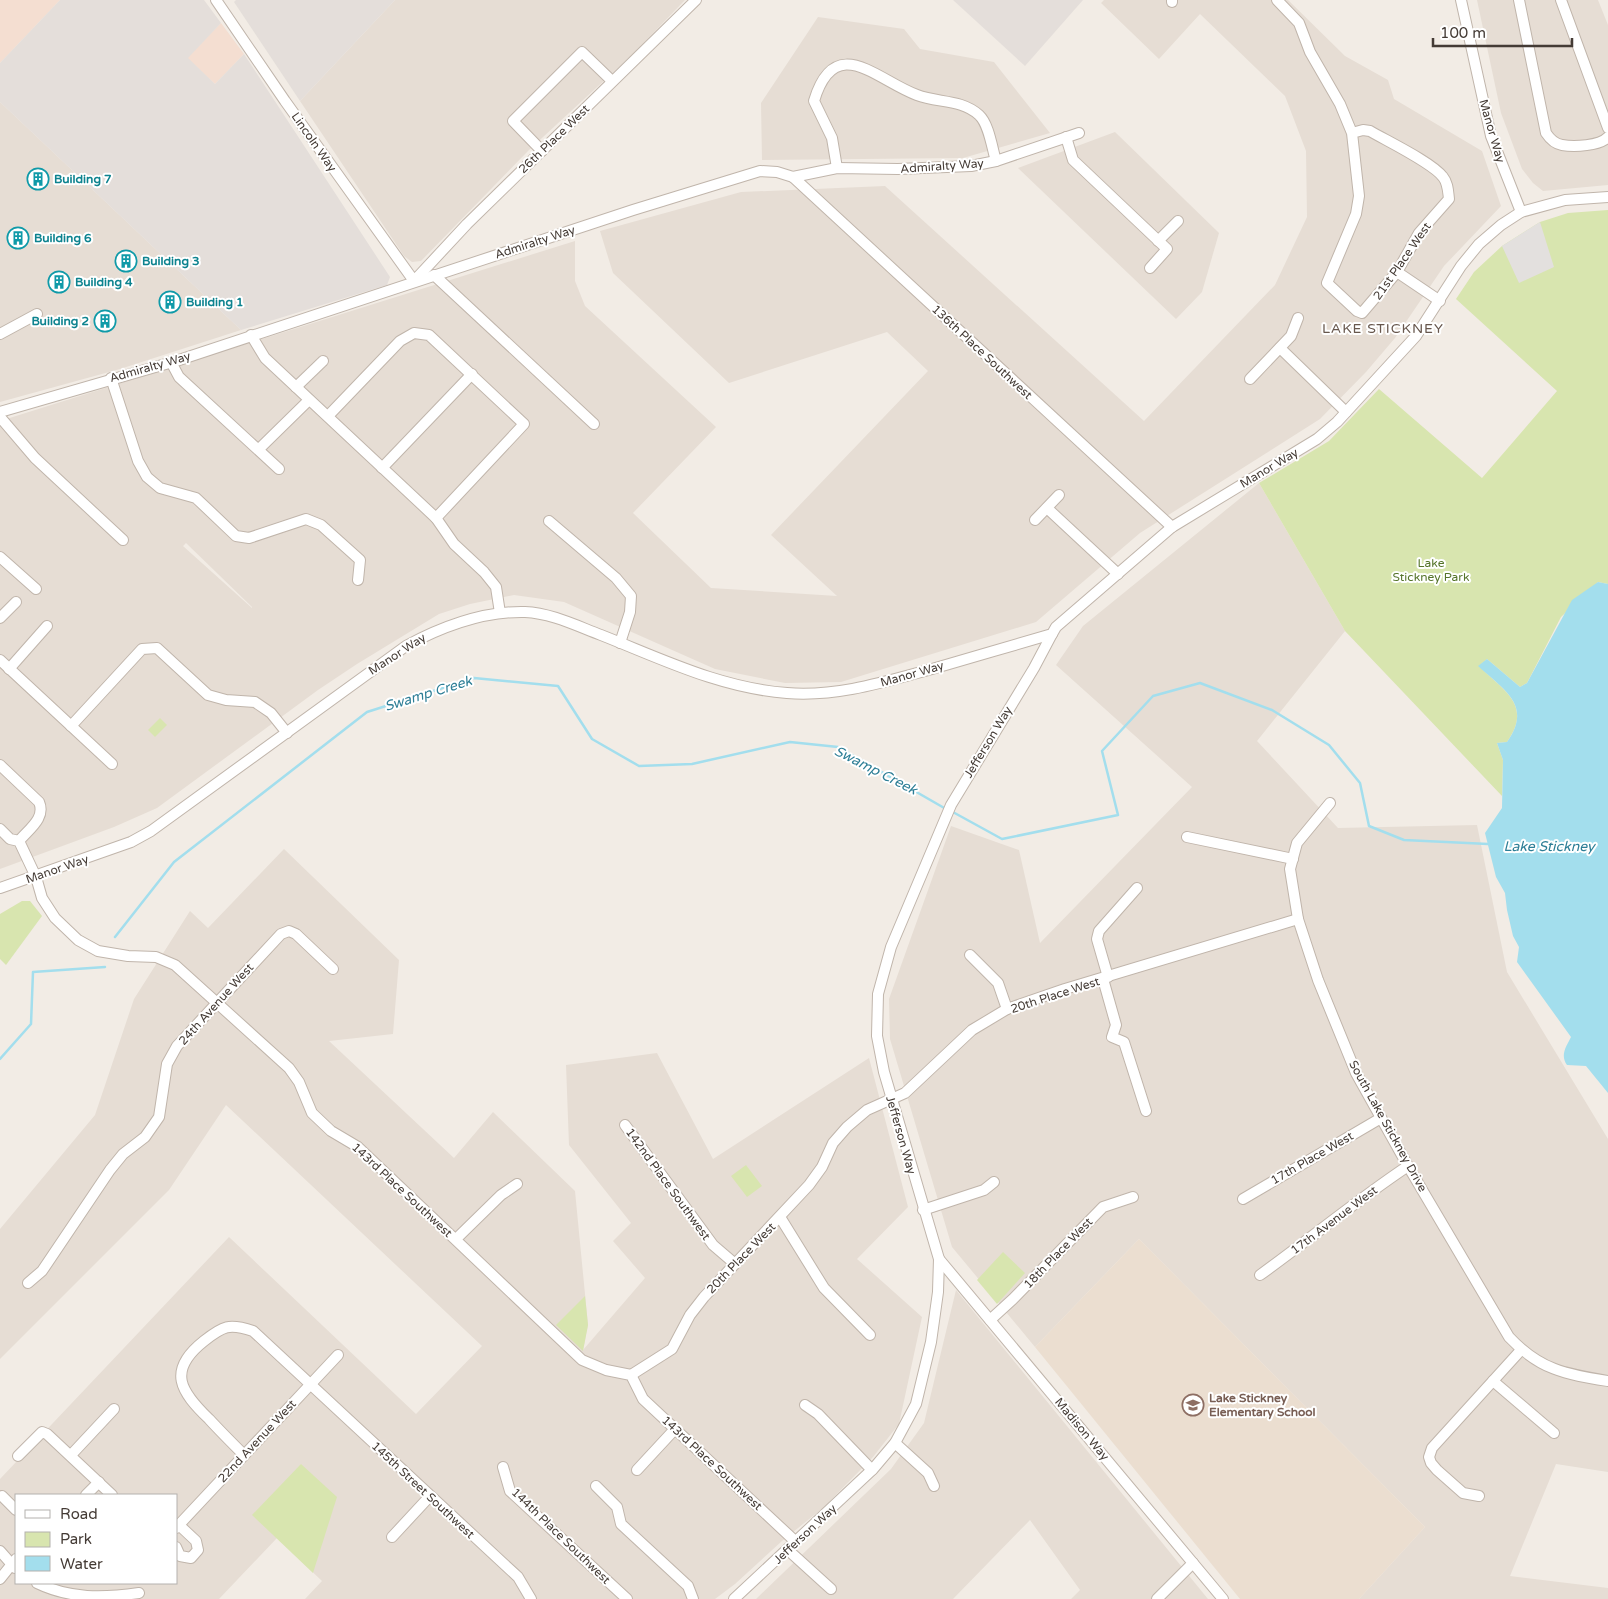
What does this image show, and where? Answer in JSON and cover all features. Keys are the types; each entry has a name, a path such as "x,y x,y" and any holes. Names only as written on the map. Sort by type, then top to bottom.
{"street":[{"name":"Lincoln Way","path":"216,0 285,101 414,281"},
{"name":"26th Place West","path":"414,281 466,224 696,0"},
{"path":"1276,0 1299,24 1310,52 1340,104 1352,133"},
{"name":"Manor Way","path":"0,888 36,877 131,842 151,831 406,646 450,625 500,613 527,612 555,617 702,676 752,689 789,694 859,689 1052,634 1056,628 1172,527 1317,439 1346,412 1416,336 1461,266 1479,244 1501,225 1521,212 1491,136 1461,0"},
{"path":"1519,0 1546,133 1551,140 1561,145 1600,144 1608,137"},
{"path":"1561,0 1608,128"},
{"path":"542,151 513,121 582,52 612,82"},
{"path":"836,168 832,138 814,102 818,88 826,76 838,67 850,65 863,66 898,87 919,96 967,106 980,116 996,161"},
{"name":"21st Place West","path":"1363,130 1370,131 1432,167 1443,176 1448,187 1448,199 1419,232 1397,272 1370,306 1362,312 1356,311 1327,283 1356,214 1359,196 1352,133 1363,130"},
{"name":"Admiralty Way","path":"0,412 111,378 172,362 414,281 760,171 777,172 793,177 836,168 898,169 971,166 996,161 1079,133"},
{"path":"1066,137 1073,160 1167,249 1150,268"},
{"name":"136th Place Southwest","path":"793,177 1172,527"},
{"path":"1521,212 1565,200 1608,196"},
{"path":"1158,241 1178,220"},
{"path":"1397,272 1440,300"},
{"path":"434,275 594,424"},
{"path":"0,334 37,314"},
{"path":"1250,379 1291,336 1298,318"},
{"path":"328,416 400,341 414,333 429,335 472,374 524,424 436,518"},
{"path":"251,335 265,358 436,518 454,544 484,572 496,587 500,613"},
{"path":"1280,348 1346,412"},
{"path":"296,386 323,361"},
{"path":"172,362 179,378 280,469"},
{"path":"382,468 472,374"},
{"path":"111,378 138,461 147,476 160,488 196,498 236,536 249,538 306,519 320,525 360,560 358,580"},
{"path":"259,449 310,400"},
{"path":"0,416 35,458 123,540"},
{"path":"1035,520 1059,495"},
{"path":"1047,508 1118,574"},
{"path":"549,521 616,578 631,596 630,612 620,643"},
{"path":"0,557 36,589"},
{"path":"0,618 16,602"},
{"path":"9,669 47,626"},
{"name":"Jefferson Way","path":"734,1599 872,1470 895,1443 916,1404 924,1376 938,1292 939,1259 891,1099 877,1036 878,994 891,947 951,805 1034,668 1052,634"},
{"path":"71,726 142,650 157,648 208,695 226,700 255,702 271,712 287,733"},
{"path":"0,660 112,764"},
{"path":"0,766 39,802 42,809 41,816 19,841 10,838 0,829"},
{"name":"South Lake Stickney Drive","path":"1330,803 1298,842 1290,869 1298,919 1318,980 1356,1072 1408,1166 1509,1337 1521,1350 1553,1370 1608,1381"},
{"path":"1187,837 1293,860"},
{"name":"143rd Place Southwest","path":"19,841 36,877 42,898 55,918 78,940 98,951 128,956 156,957 175,965 289,1068 300,1082 312,1113 330,1131 358,1147 582,1360 606,1370 631,1375 643,1398 792,1546 830,1589"},
{"path":"1137,888 1099,931 1097,939 1116,1025 1112,1037 1124,1042 1146,1111"},
{"name":"20th Place West","path":"631,1375 672,1349 690,1315 734,1264 809,1186 822,1167 833,1144 846,1127 867,1110 905,1093 972,1030 1007,1009 1066,989 1298,919"},
{"name":"24th Avenue West","path":"28,1283 42,1271 110,1170 123,1154 145,1137 159,1117 168,1064 178,1046 284,932 289,931 296,934 334,969"},
{"path":"970,955 998,983 1007,1009"},
{"name":"17th Place West","path":"1243,1199 1381,1118"},
{"name":"142nd Place Southwest","path":"625,1125 713,1245 734,1264"},
{"name":"17th Avenue West","path":"1260,1275 1324,1229 1366,1194 1408,1166"},
{"path":"923,1210 984,1190 994,1182"},
{"path":"456,1239 501,1195 517,1184"},
{"name":"18th Place West","path":"990,1320 1014,1299 1103,1207 1133,1197"},
{"path":"780,1217 824,1288 870,1335"},
{"name":"Madison Way","path":"939,1259 1224,1599"},
{"name":"145th Street Southwest","path":"244,1455 188,1399 181,1385 182,1367 200,1344 219,1330 235,1325 253,1331 518,1577 531,1599"},
{"path":"1479,1496 1463,1493 1437,1470 1429,1457 1432,1448 1521,1350"},
{"name":"22nd Avenue West","path":"178,1526 338,1355"},
{"path":"1493,1381 1554,1433"},
{"path":"805,1405 818,1414 872,1470"},
{"path":"71,1455 114,1409"},
{"path":"637,1470 675,1428"},
{"path":"18,1456 42,1432 55,1439 111,1494"},
{"path":"895,1443 928,1473 934,1486"},
{"name":"144th Place Southwest","path":"503,1467 510,1491 627,1599"},
{"path":"87,1494 99,1482"},
{"path":"596,1486 617,1507 621,1524 688,1586 693,1599"},
{"path":"2,1496 15,1509"},
{"path":"392,1537 430,1496"},
{"path":"178,1526 196,1541 198,1550 191,1558 180,1556 178,1552"},
{"path":"0,1551 15,1565 0,1579"},
{"path":"1158,1599 1193,1562"},
{"path":"39,1584 64,1595 88,1598 139,1594"}],"shaded area":[{"path":"0,0 60,0 0,63"},
{"path":"60,0 204,0 221,23 188,58 215,84 244,54 390,277 387,285 241,330 0,102 0,63"},
{"path":"236,0 395,0 300,101 234,2"},
{"path":"395,0 685,0 635,52 529,150 421,261 412,262 404,256 300,101"},
{"path":"953,0 1083,0 1025,66"},
{"path":"1104,0 1288,0 1345,56 1388,80 1394,99 1482,151 1501,206 1444,266 1395,338 1366,372 1320,419 1140,533 1036,622 841,682 785,683 715,669 564,602 514,595 470,604 439,614 357,664 318,690 157,808 114,827 0,869 0,421 575,241 575,281 585,306 716,427 633,513 711,588 837,596 771,535 928,371 887,332 729,383 613,273 600,231 741,192 885,186 1144,421 1275,285 1307,217 1306,151 1285,96 1200,14 1159,59 1101,3","holes":["186,543 252,608 183,546"]},
{"path":"1477,0 1598,0 1608,25 1608,185 1543,191 1533,183 1522,169 1501,113"},
{"path":"818,17 904,29 920,49 994,62 1050,133 963,158 762,160 761,103"},
{"path":"221,23 244,54 215,84 187,58"},
{"path":"0,102 241,330 120,369 0,402"},
{"path":"1115,132 1219,233 1202,292 1176,319 1018,168"},
{"path":"1540,222 1554,267 1519,283 1502,246"},
{"path":"1259,483 1345,631 1257,741 1338,828 1477,825 1507,972 1608,1139 1608,1472 1556,1464 1510,1576 1608,1588 1608,1599 1359,1599 1425,1527 1139,1239 1035,1347 952,1247 890,1039 889,999 951,826 1019,850 1040,943 1192,787 1056,665 1083,626"},
{"path":"284,849 399,960 393,1034 329,1041 454,1158 493,1112 575,1191 588,1325 583,1350 645,1278 613,1241 631,1223 569,1145 566,1065 657,1053 713,1159 869,1058 908,1207 857,1259 922,1317 899,1424 873,1457 824,1507 715,1599 305,1599 322,1581 277,1538 219,1599 0,1599 0,1479 229,1237 416,1414 482,1346 226,1105 169,1190 0,1359 0,1229 95,1115 134,999 190,911 208,928"},
{"name":"Lake Stickney Elementary School","path":"1139,1239 1425,1527 1359,1599 1240,1599 1035,1347"},
{"path":"956,1290 1208,1599 1071,1599 1080,1590 1030,1520 953,1599 756,1599 891,1469 924,1423"}],"green space":[{"name":"Lake Stickney Park","path":"1608,210 1608,584 1598,582 1561,617 1527,683 1520,687 1487,659 1479,666 1506,691 1516,708 1517,718 1507,742 1497,743 1503,760 1502,796 1345,631 1259,483 1329,441 1379,389 1482,478 1557,391 1456,299 1474,272 1502,246 1540,222 1568,213"},
{"path":"160,718 167,725 155,737 148,730"},
{"path":"22,901 30,901 42,916 6,965 0,959 0,914"},
{"path":"746,1165 762,1186 747,1197 731,1176"},
{"path":"1003,1252 1025,1273 997,1304 977,1280"},
{"path":"585,1296 588,1325 583,1351 556,1325"},
{"path":"301,1464 337,1497 313,1573 252,1515"}],"water":[{"name":"Lake Stickney","path":"1598,582 1608,584 1608,1093 1586,1066 1567,1065 1564,1054 1571,1037 1517,962 1519,947 1513,936 1505,893 1496,877 1485,833 1502,808 1503,760 1497,743 1507,742 1517,718 1516,708 1512,699 1505,691 1478,666 1487,659 1520,687 1527,683 1572,600"}],"waterway":[{"name":"Swamp Creek","path":"115,937 174,862 367,712 474,678 558,686 592,739 639,766 692,764 790,742 838,747 946,809"},
{"name":"Swamp Creek","path":"951,811 1002,839 1118,815 1102,751 1153,696 1200,683 1272,710 1329,745 1360,783 1369,826 1404,840 1488,844"},
{"name":"Swamp Creek","path":"0,1059 31,1024 33,972 105,967"}],"place":[{"name":"Building 7","path":"38,179"},
{"name":"Building 6","path":"18,238"},
{"name":"Building 3","path":"126,261"},
{"name":"Building 4","path":"59,282"},
{"name":"Building 1","path":"170,302"},
{"name":"Building 2","path":"105,321"},
{"name":"Lake Stickney Elementary School","path":"1193,1405"}],"district":[{"name":"LAKE STICKNEY","path":"1383,328"}]}
